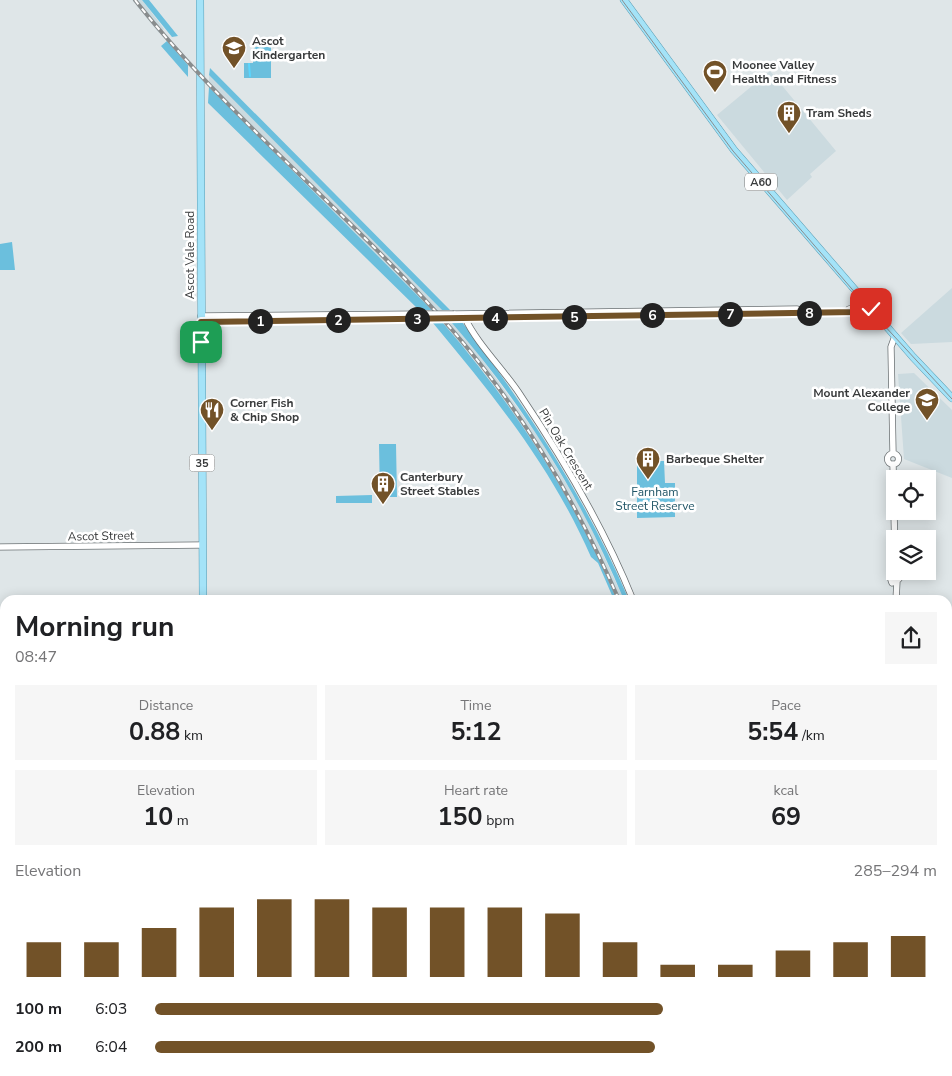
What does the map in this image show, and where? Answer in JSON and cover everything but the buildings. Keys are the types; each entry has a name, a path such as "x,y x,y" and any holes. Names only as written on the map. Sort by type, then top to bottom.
{"main road":[{"name":"Ascot Vale Road","path":"200,0 203,595"},
{"name":"A60","path":"624,0 734,150 871,309 952,398"}],"street":[{"path":"459,317 848,309 857,307 865,302"},
{"path":"201,320 854,312 871,309"},
{"name":"Pin Oak Crescent","path":"459,317 513,383 564,462 603,534 631,595"},
{"path":"894,530 893,464 887,458 893,453 891,347 895,336"},
{"name":"Ascot Street","path":"0,547 202,545"},
{"path":"894,582 896,595"}],"shaded area":[{"path":"132,0 142,0 164,29 159,33"},
{"path":"770,71 836,151 810,174 812,177 787,200 717,115"},
{"path":"209,75 442,310 432,310 209,87"},
{"path":"952,288 952,342 911,344 901,333"},
{"path":"443,323 452,323 471,344 540,439 586,517 622,595 615,595 597,555 536,447 489,378"},
{"name":"Mount Alexander College","path":"914,373 952,410 952,478 936,470 904,459 898,374"}],"green space":[{"path":"142,0 149,0 178,36 172,37"},
{"path":"167,41 188,65 188,77 161,46"},
{"path":"256,47 271,47 271,78 244,78 244,63 253,63 253,49"},
{"path":"210,68 450,310 442,310 209,75"},
{"path":"209,87 432,310 419,310 208,103"},
{"path":"12,242 15,270 0,270 0,244"},
{"path":"462,322 533,422 594,526 627,595 622,595 590,526 549,454 503,387 452,323"},
{"path":"433,323 443,323 495,387 541,454 582,525 615,595 612,595 598,563 591,557 575,524 540,463 521,434"},
{"path":"379,444 396,444 397,497 380,497"},
{"name":"Farnham Street Reserve","path":"637,461 664,461 665,483 675,483 675,517 637,518"},
{"path":"372,495 372,503 336,503 336,496"}],"waterway":[{"path":"249,64 250,76"}],"tram line":[{"path":"622,0 733,151 870,310 952,399"}],"railway":[{"path":"135,0 211,86 375,248 454,332 503,394 547,460 585,528 617,595"}],"place":[{"name":"Ascot Kindergarten","path":"234,69"},
{"name":"Moonee Valley Health and Fitness","path":"715,93"},
{"name":"Tram Sheds","path":"789,134"},
{"name":"Mount Alexander College","path":"927,421"},
{"name":"Corner Fish & Chip Shop","path":"212,431"},
{"name":"Barbeque Shelter","path":"648,480"},
{"name":"Canterbury Street Stables","path":"383,505"}],"route":[{"path":"201,342 201,322 854,312 871,309"}]}
